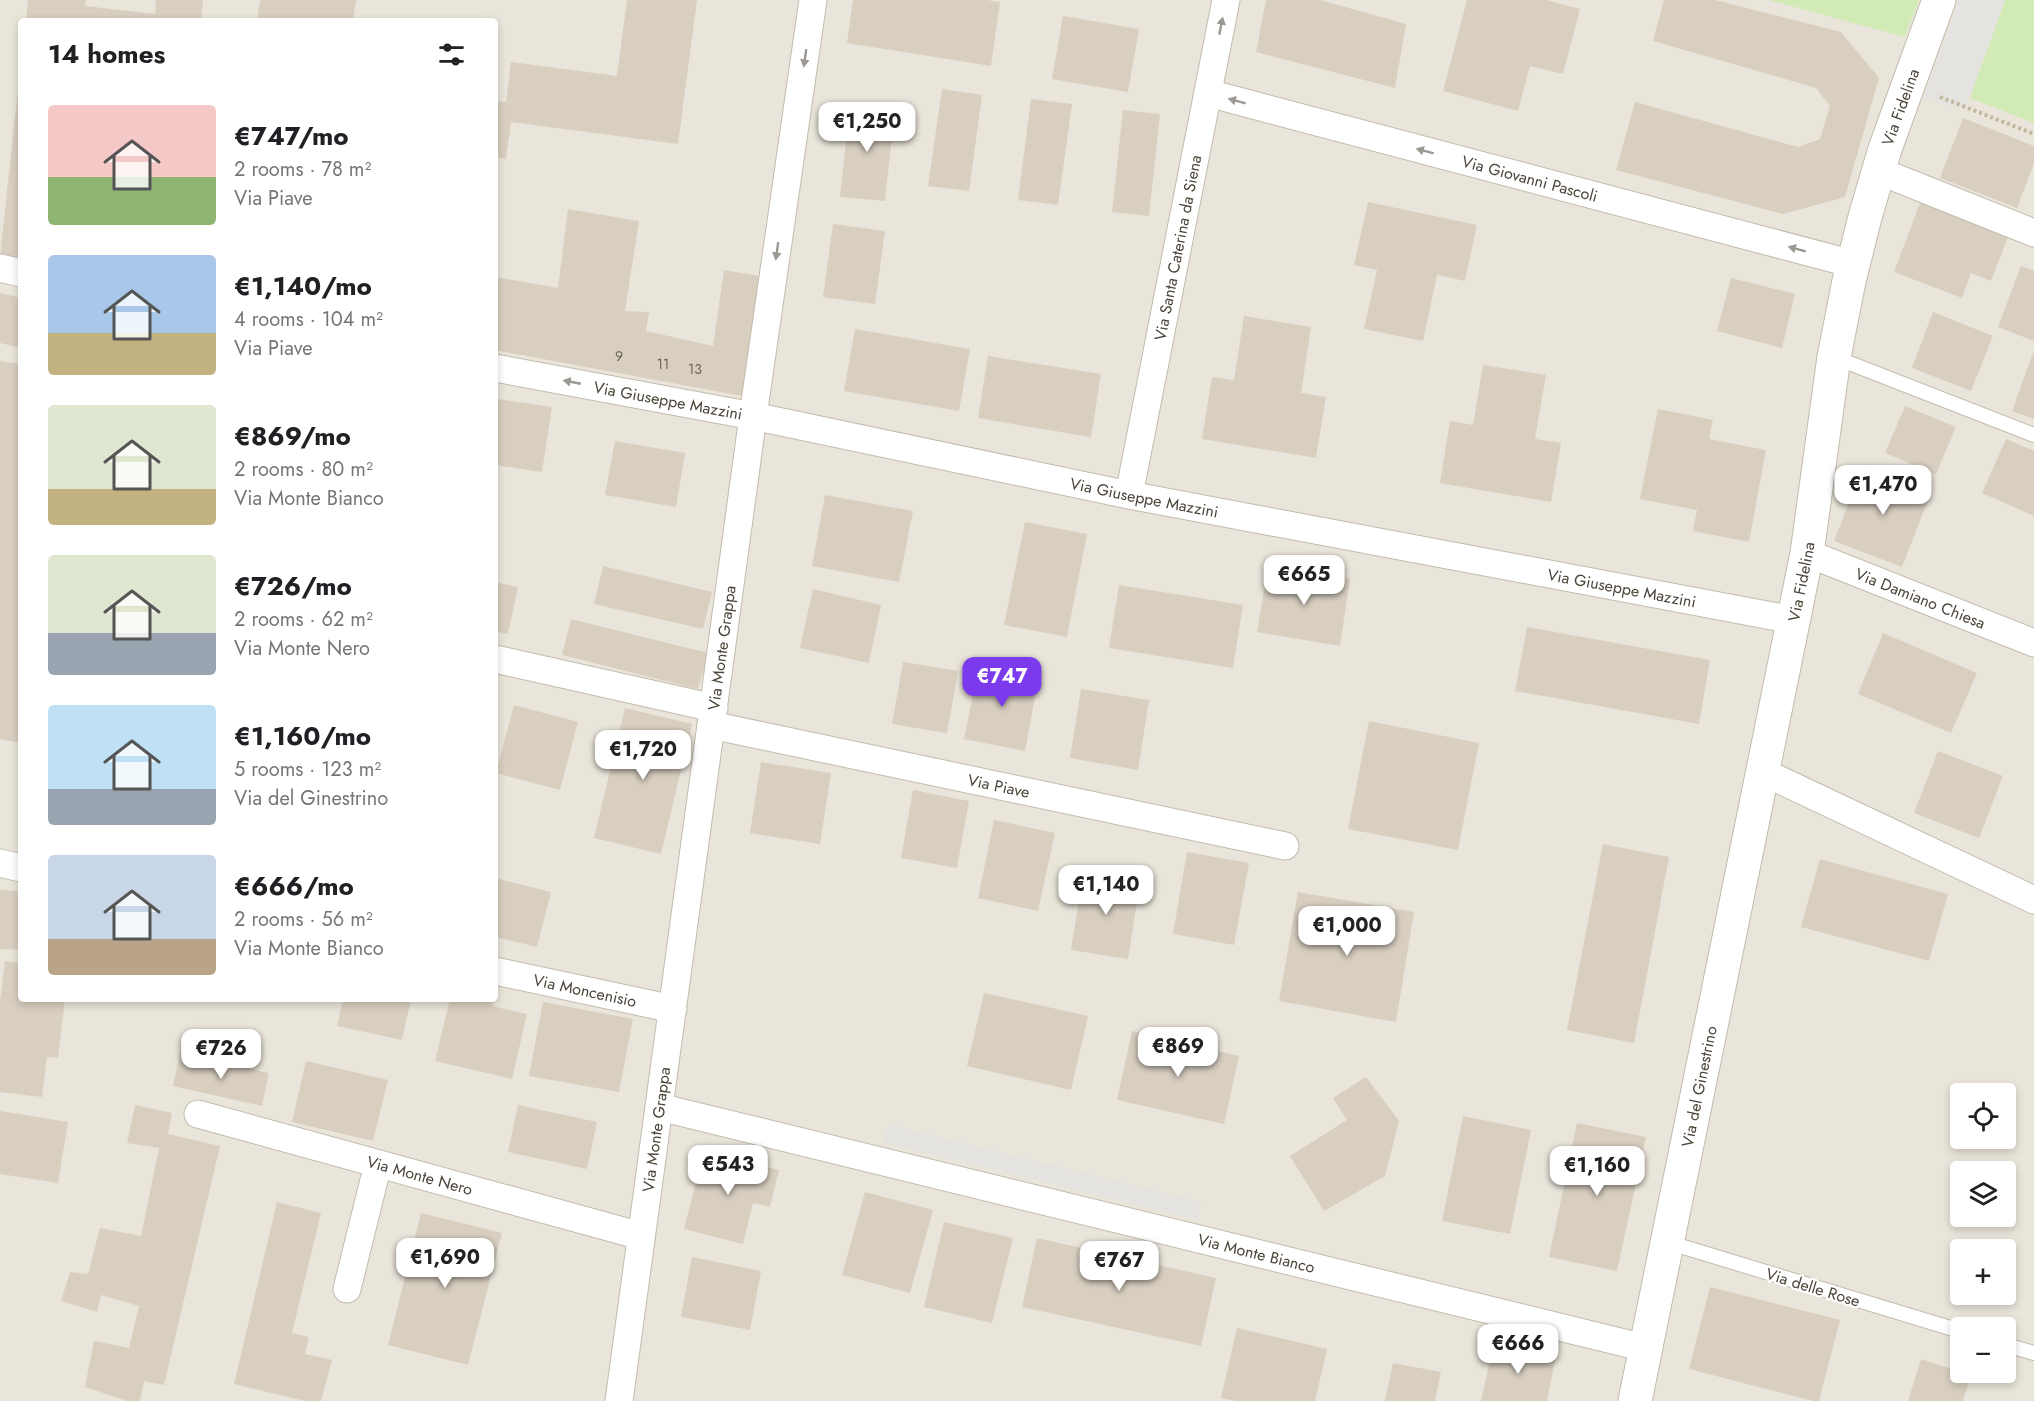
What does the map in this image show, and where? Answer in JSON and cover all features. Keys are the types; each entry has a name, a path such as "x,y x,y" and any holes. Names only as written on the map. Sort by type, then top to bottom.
{"street":[{"name":"Via Monte Grappa","path":"619,1401 753,416 813,0"},
{"name":"Via Santa Caterina da Siena","path":"1129,495 1226,0"},
{"name":"Via Fidelina","path":"1763,772 1807,554 1834,357 1853,264 1879,171 1939,0"},
{"name":"Via Giovanni Pascoli","path":"1208,93 1853,264"},
{"path":"1879,171 2034,233"},
{"path":"0,268 18,272"},
{"name":"Via Giuseppe Mazzini","path":"498,369 753,416 1129,495 1793,621"},
{"name":"Via Damiano Chiesa","path":"1807,554 2034,643"},
{"name":"Via Piave","path":"498,660 712,716 1285,846"},
{"path":"1763,772 2034,900"},
{"name":"Via del Ginestrino","path":"1635,1401 1763,772"},
{"path":"0,863 18,867"},
{"name":"Via Moncenisio","path":"498,972 672,1009"},
{"name":"Via Monte Bianco","path":"659,1107 1645,1348"},
{"name":"Via Monte Nero","path":"198,1114 641,1236"},
{"path":"347,1289 378,1164"}],"lane":[{"path":"1834,357 2034,435"},
{"name":"Via delle Rose","path":"1666,1242 1950,1328"},
{"path":"2016,1348 2034,1353"}],"path":[{"path":"1908,85 2034,134"}],"shaded area":[{"path":"0,0 2034,0 2034,1401 0,1401"},
{"path":"1959,0 2005,0 1965,109 1923,99"},
{"path":"888,1124 1201,1202 1197,1220 883,1142"}],"green space":[{"path":"1769,0 1919,0 1905,37"},
{"path":"2005,0 2034,0 2034,123 1970,98"}],"building":[{"path":"28,0 86,0 85,6 155,14 156,0 203,0 201,18 26,18"},
{"path":"260,0 356,0 353,18 257,18"},
{"path":"627,0 697,0 678,144 511,122 506,159 498,158 498,101 506,102 511,62 617,76"},
{"path":"853,0 987,0 1000,2 991,66 847,43"},
{"path":"1266,0 1320,0 1406,24 1395,88 1256,52"},
{"path":"1467,0 1546,0 1580,9 1563,74 1530,66 1518,111 1443,91"},
{"path":"1664,0 1715,0 1841,32 1879,78 1845,197 1783,214 1616,170 1635,102 1798,147 1820,139 1830,106 1816,88 1653,41"},
{"path":"1063,16 1139,29 1128,92 1052,79"},
{"path":"18,88 18,260 0,257"},
{"path":"942,89 982,95 969,191 928,186"},
{"path":"1031,99 1072,104 1058,205 1018,200"},
{"path":"850,104 895,109 885,201 840,197"},
{"path":"1123,110 1160,114 1149,216 1112,212"},
{"path":"1963,118 2034,146 2034,163 2017,208 1940,178"},
{"path":"1368,202 1477,225 1465,281 1437,275 1423,341 1364,329 1377,270 1354,265"},
{"path":"1920,203 2008,237 1991,281 1971,273 1962,298 1894,272"},
{"path":"568,209 639,221 625,311 649,312 646,331 713,346 724,270 760,276 742,396 498,351 498,278 558,288"},
{"path":"833,224 885,231 875,304 823,297"},
{"path":"2021,266 2034,271 2034,341 1998,327"},
{"path":"1731,278 1795,294 1782,348 1717,331"},
{"path":"0,293 18,297 18,347 0,343"},
{"path":"1933,312 1993,336 1971,391 1912,368"},
{"path":"1244,316 1311,327 1301,393 1326,397 1316,458 1202,439 1212,377 1234,380"},
{"path":"855,329 970,349 959,411 844,391"},
{"path":"2034,350 2034,419 2012,411"},
{"path":"988,356 1101,374 1091,437 978,418"},
{"path":"0,361 18,364 18,742 0,739"},
{"path":"1483,365 1546,375 1535,439 1561,443 1551,502 1440,483 1450,421 1473,425"},
{"path":"498,399 552,407 542,472 498,465"},
{"path":"1905,406 1956,427 1936,474 1885,453"},
{"path":"1658,409 1713,420 1709,439 1766,450 1749,542 1693,531 1697,510 1640,499"},
{"path":"2006,439 2034,451 2034,516 1982,493"},
{"path":"615,441 685,453 676,507 605,495"},
{"path":"1864,464 1932,490 1902,567 1834,541"},
{"path":"825,495 913,511 899,582 812,566"},
{"path":"1025,522 1087,534 1067,637 1004,625"},
{"path":"603,566 712,592 703,629 594,604"},
{"path":"1268,566 1350,579 1340,646 1257,632"},
{"path":"498,583 518,587 508,634 498,632"},
{"path":"1119,585 1243,605 1233,668 1109,648"},
{"path":"813,589 881,605 869,663 800,648"},
{"path":"571,619 708,653 698,689 562,655"},
{"path":"1527,627 1710,660 1699,724 1515,691"},
{"path":"1883,633 1977,673 1951,733 1858,694"},
{"path":"903,662 958,671 947,733 892,724"},
{"path":"979,665 1039,676 1025,751 964,739"},
{"path":"1081,689 1149,700 1138,770 1070,758"},
{"path":"514,705 578,722 560,790 498,774 498,765"},
{"path":"625,708 692,724 661,854 594,838"},
{"path":"1369,721 1479,743 1458,850 1348,829"},
{"path":"1938,751 2003,776 1979,838 1914,813"},
{"path":"761,762 831,773 820,844 750,833"},
{"path":"913,790 969,801 957,868 901,858"},
{"path":"994,820 1055,833 1038,911 978,898"},
{"path":"1603,844 1669,857 1634,1043 1567,1030"},
{"path":"1187,852 1249,863 1234,945 1173,934"},
{"path":"1820,859 1948,894 1929,961 1801,927"},
{"path":"1083,874 1140,883 1128,959 1071,950"},
{"path":"498,879 551,892 537,947 498,938"},
{"path":"0,890 18,891 18,950 0,949"},
{"path":"1298,892 1414,912 1396,1022 1279,1001"},
{"path":"5,961 18,963 18,1002 65,1002 58,1058 47,1057 42,1097 0,1092 0,1001"},
{"path":"984,993 1088,1016 1071,1090 967,1066"},
{"path":"342,1002 410,1002 402,1040 337,1026"},
{"path":"449,1002 493,1002 492,1006 527,1014 512,1079 435,1061"},
{"path":"543,1002 633,1019 619,1092 529,1076"},
{"path":"1132,1031 1239,1056 1224,1124 1117,1100"},
{"path":"180,1053 269,1073 262,1106 173,1086"},
{"path":"306,1061 388,1080 373,1141 292,1122"},
{"path":"1366,1077 1399,1121 1385,1176 1324,1211 1290,1156 1347,1120 1333,1098"},
{"path":"135,1105 172,1113 168,1134 220,1146 164,1385 144,1381 140,1401 127,1401 85,1387 94,1341 129,1348 139,1306 101,1295 97,1312 61,1301 70,1272 88,1274 100,1228 141,1236 159,1148 127,1143"},
{"path":"518,1105 597,1122 587,1169 508,1152"},
{"path":"0,1111 68,1122 58,1183 0,1174"},
{"path":"1463,1116 1531,1130 1510,1234 1442,1221"},
{"path":"1577,1123 1646,1137 1617,1271 1549,1257"},
{"path":"704,1151 779,1170 770,1207 753,1203 743,1244 684,1229"},
{"path":"865,1192 933,1210 910,1293 842,1275"},
{"path":"277,1202 321,1213 292,1333 309,1337 305,1354 332,1360 321,1401 305,1401 234,1384"},
{"path":"421,1213 502,1233 468,1365 388,1345"},
{"path":"944,1222 1013,1238 992,1323 924,1307"},
{"path":"1037,1238 1216,1278 1201,1346 1022,1307"},
{"path":"692,1257 761,1271 750,1330 681,1317"},
{"path":"1710,1287 1840,1320 1819,1401 1689,1369"},
{"path":"1237,1328 1327,1349 1315,1401 1236,1401 1221,1398"},
{"path":"1494,1342 1556,1356 1547,1401 1481,1401"},
{"path":"1921,1359 1950,1368 1950,1383 1969,1383 1963,1401 1908,1401"},
{"path":"1393,1363 1441,1372 1435,1401 1385,1401"}]}
